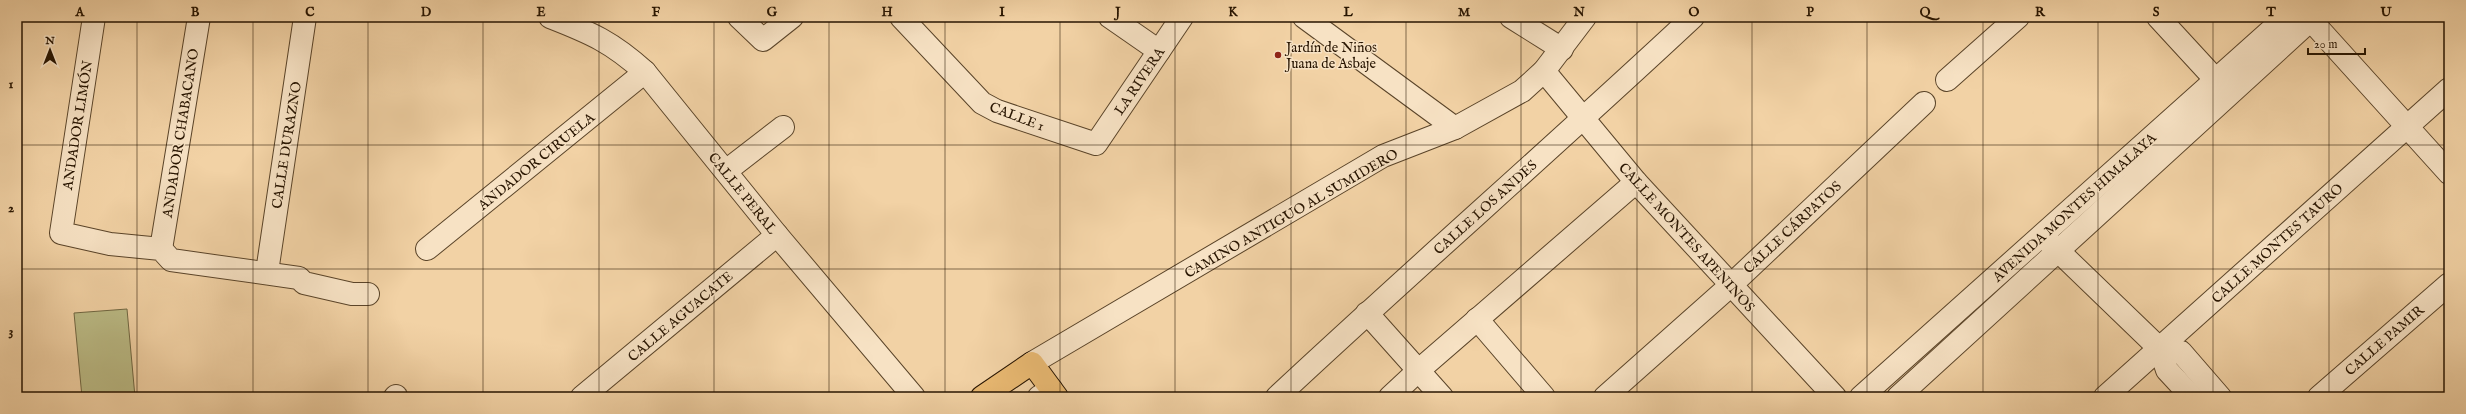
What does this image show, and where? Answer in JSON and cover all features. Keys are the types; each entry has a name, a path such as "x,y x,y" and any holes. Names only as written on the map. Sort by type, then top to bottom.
{"main road":[{"path":"1032,363 1049,394"},
{"name":"CAMINO ANTIGUO AL SUMIDERO","path":"982,397 1032,363"}],"street":[{"name":"ANDADOR LIMÓN","path":"94,17 61,233 110,244 161,249"},
{"name":"ANDADOR CHABACANO","path":"161,249 200,17"},
{"name":"CALLE DURAZNO","path":"267,272 305,17"},
{"name":"CALLE PERAL","path":"550,17 600,37 623,52 645,72 777,235 914,397"},
{"path":"739,17 763,40 792,17"},
{"name":"CALLE 1","path":"901,17 982,103 997,111 1096,144"},
{"path":"1110,17 1159,51"},
{"name":"LA RIVERA","path":"1096,144 1182,17"},
{"path":"1304,17 1455,128"},
{"path":"1511,17 1562,49"},
{"name":"CAMINO ANTIGUO AL SUMIDERO","path":"1032,363 1383,156 1455,128 1522,91 1544,71 1585,17"},
{"name":"CALLE LOS ANDES","path":"1277,397 1367,313 1584,120 1693,17"},
{"path":"1947,80 2018,17"},
{"path":"2158,17 2216,80"},
{"name":"AVENIDA MONTES HIMALAYA","path":"1861,397 2286,17"},
{"path":"2311,18 2406,128 2449,173"},
{"name":"AVENIDA MONTES HIMALAYA","path":"1898,397 2059,252 2311,18"},
{"name":"CALLE MONTES APENINOS","path":"1544,71 1636,182 1730,286 1835,397"},
{"name":"ANDADOR CIRUELA","path":"427,249 645,72"},
{"name":"CALLE MONTES TAURO","path":"2105,397 2449,89"},
{"name":"CALLE CÁRPATOS","path":"1605,397 1730,286 1924,103"},
{"path":"726,171 783,127"},
{"path":"1390,397 1477,319 1636,182"},
{"path":"2066,213 2082,230"},
{"name":"CALLE AGUACATE","path":"582,397 777,235"},
{"path":"2043,235 2160,349 2167,370 2192,397"},
{"path":"161,249 171,260 267,272 299,278 304,284 352,294 368,294"},
{"name":"CALLE PAMIR","path":"2319,397 2449,284"},
{"path":"1367,313 1442,397"},
{"path":"1477,319 1544,397"},
{"path":"2160,349 2181,352 2220,397"}],"green space":[{"path":"127,309 135,397 82,397 74,313"}],"place":[{"name":"Jardín de Niños Juana de Asbaje","path":"1278,55"}]}
